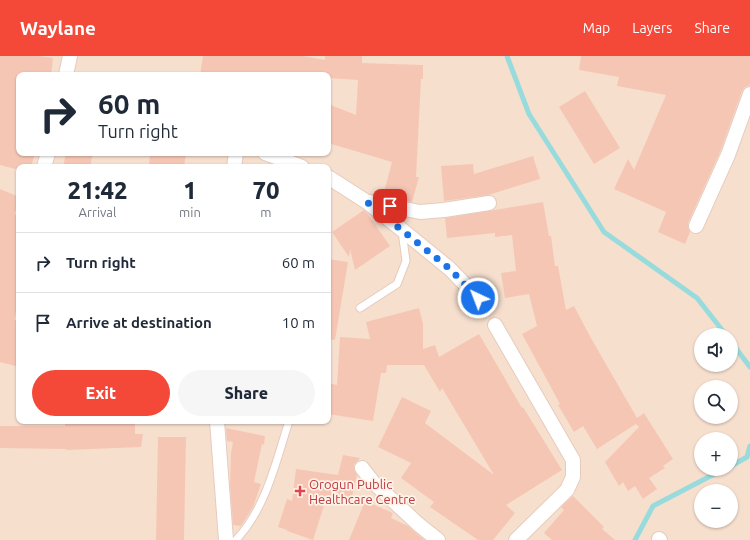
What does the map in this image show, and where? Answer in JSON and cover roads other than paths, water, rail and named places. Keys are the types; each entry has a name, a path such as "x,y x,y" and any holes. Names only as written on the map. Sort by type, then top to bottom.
{"street":[{"path":"67,72 70,56"},
{"path":"696,226 728,155 750,94"},
{"path":"273,156 294,164"},
{"path":"331,179 367,202 401,229 450,269 478,298"},
{"path":"367,202 420,212 489,203"},
{"path":"495,325 573,460 572,477 567,490 516,540"},
{"path":"217,424 226,540"},
{"path":"362,468 373,482 418,524 438,540"}],"lane":[{"path":"360,308 397,284 406,261 401,229"},
{"path":"236,540 246,530 257,511 272,474 288,424"}],"waterway":[{"path":"507,56 529,114 604,232 697,298 721,328"},
{"path":"738,351 750,367"},
{"path":"738,462 747,457 750,446"},
{"path":"635,540 653,506 711,476"}],"place":[{"name":"Orogun Public Healthcare Centre","path":"300,491"}]}
